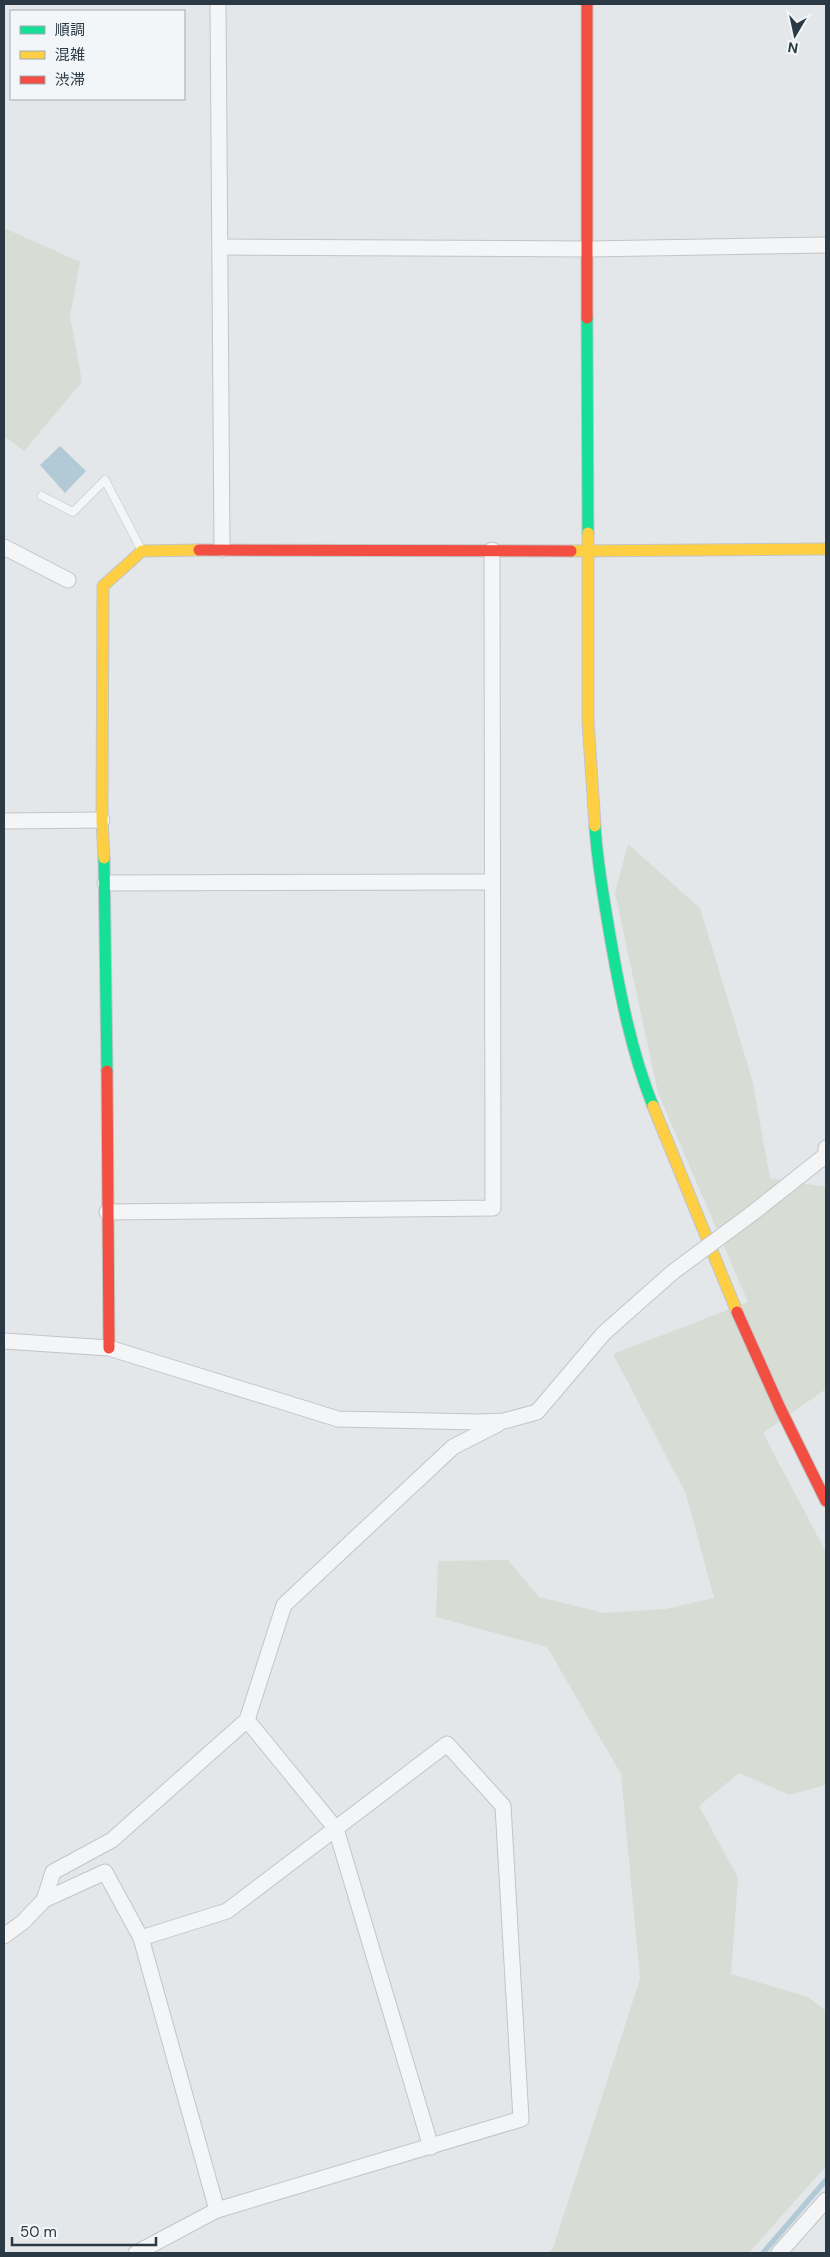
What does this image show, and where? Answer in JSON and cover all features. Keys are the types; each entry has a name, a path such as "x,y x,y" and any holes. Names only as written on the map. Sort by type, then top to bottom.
{"street":[{"path":"218,4 222,549"},
{"path":"587,4 588,721 597,858 617,974 639,1070 723,1280 780,1408 826,1501"},
{"path":"221,247 588,249 826,245"},
{"path":"4,547 68,580"},
{"path":"109,1348 105,883 102,820 103,586 142,551 222,549 587,551 826,549"},
{"path":"107,1212 494,1208 492,550"},
{"path":"4,821 102,820"},
{"path":"105,883 492,882"},
{"path":"44,1900 53,1872 112,1840 247,1720 284,1605 453,1447 504,1421 537,1412 604,1333 673,1272 754,1212 826,1155 826,1148"},
{"path":"4,1341 109,1348 338,1419 504,1421"},
{"path":"247,1720 336,1829 431,2147"},
{"path":"136,2253 217,2210 522,2119 502,1806 447,1744 227,1911 141,1938"},
{"path":"4,1936 22,1922 44,1900 106,1872 141,1938 217,2210"},
{"path":"779,2253 826,2200"}],"lane":[{"path":"42,496 74,512 105,480 142,551"}],"shaded area":[{"path":"4,228 80,262 70,316 82,382 24,451 4,436"},
{"path":"628,844 700,908 752,1079 770,1178 826,1187 826,1389 763,1433 826,1552 826,1785 789,1795 739,1773 699,1806 738,1878 731,1974 808,1997 826,2011 826,2166 749,2253 548,2253 553,2248 640,1979 621,1774 547,1647 436,1617 438,1561 508,1560 539,1597 604,1613 666,1609 714,1598 686,1494 613,1354 748,1302 658,1093 615,893"}],"water":[{"path":"60,446 86,471 65,493 40,465"}],"waterway":[{"path":"763,2253 826,2180"}],"traffic: fast":[{"path":"587,318 588,533"},
{"path":"595,826 601,881 622,1000 638,1064 653,1106"},
{"path":"104,858 107,1071"}],"traffic: slow":[{"path":"588,533 588,721 595,826"},
{"path":"571,551 826,549"},
{"path":"104,858 102,820 103,586 142,551 199,550"},
{"path":"653,1106 737,1312"}],"traffic: jam":[{"path":"587,4 587,318"},
{"path":"199,550 571,551"},
{"path":"107,1071 109,1348"},
{"path":"737,1312 780,1408 826,1501"}]}
